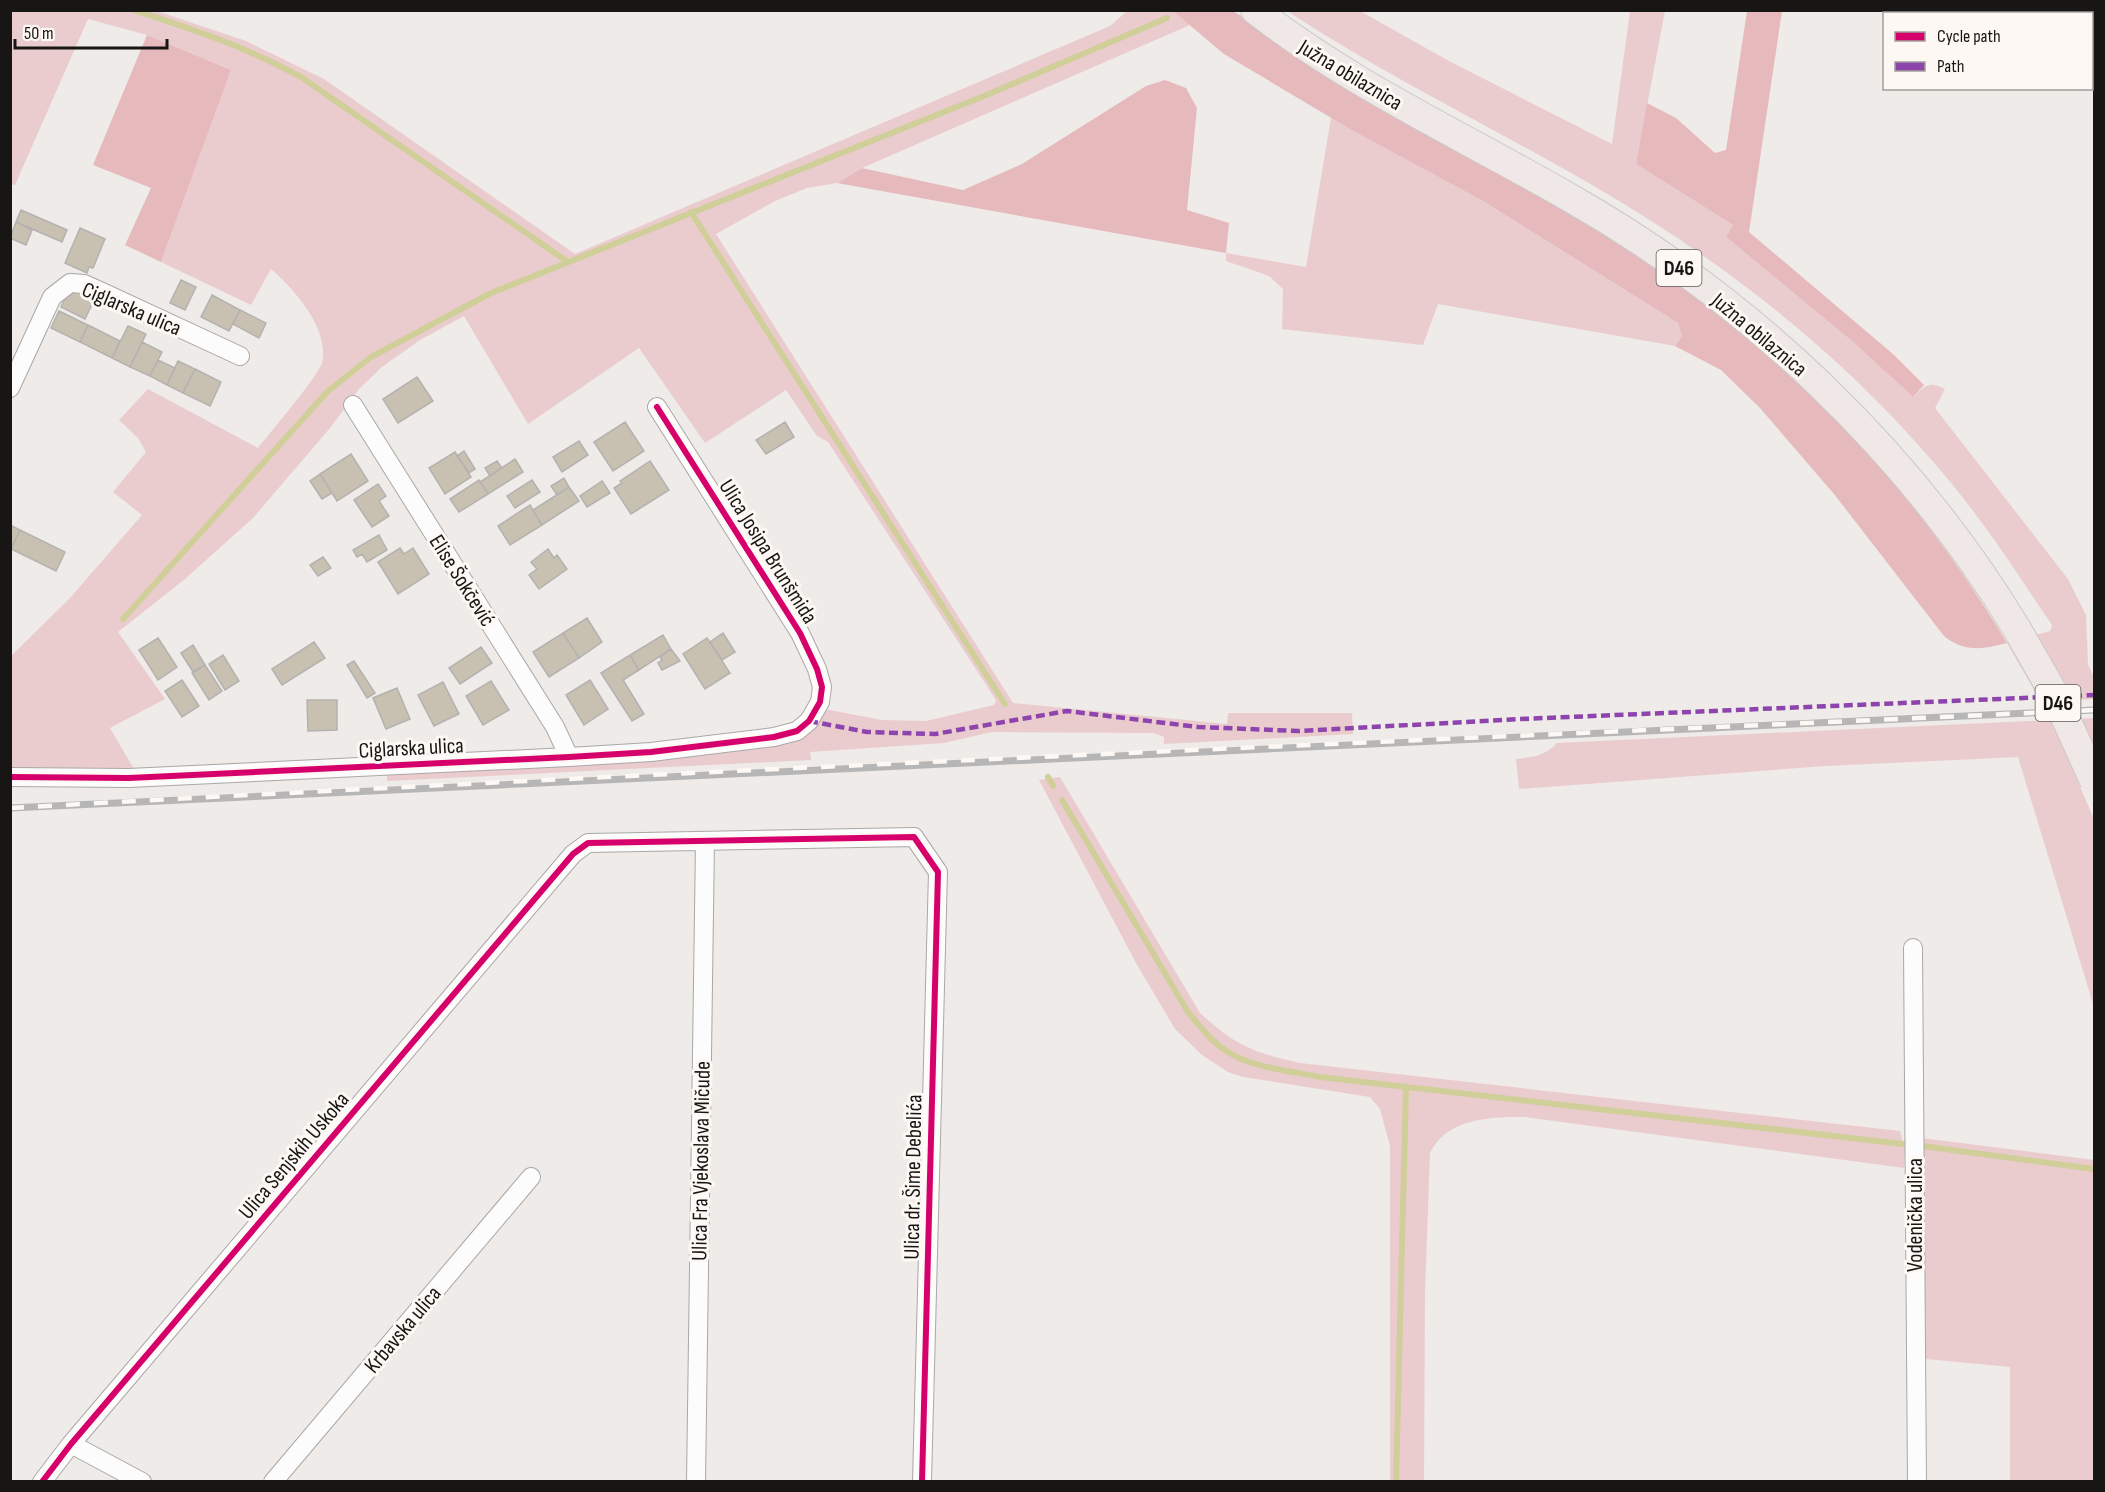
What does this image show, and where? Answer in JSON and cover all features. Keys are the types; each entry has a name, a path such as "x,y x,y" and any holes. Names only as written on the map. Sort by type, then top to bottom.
{"main road":[{"name":"Južna obilaznica","path":"1254,10 1307,50 1348,76 1574,200 1640,241 1736,310 1848,412 1906,475 1990,584 2057,699 2094,782"}],"street":[{"name":"Ciglarska ulica","path":"10,388 52,297 70,283 84,284 240,356"},
{"name":"Elise Šokčević","path":"353,405 555,727 569,757"},
{"name":"Ulica Josipa Brunšmida","path":"657,407 800,633 817,669 822,687 820,702 808,721"},
{"name":"Ciglarska ulica","path":"10,777 129,778 651,752 753,740 797,731 808,721"},
{"name":"Ulica dr. Šime Debelića","path":"705,841 914,837 938,872 922,1482"},
{"name":"Ulica Senjskih Uskoka","path":"42,1482 71,1444 573,854 588,843 705,841"},
{"name":"Ulica Fra Vjekoslava Mičude","path":"696,1482 705,841"},
{"name":"Vodenička ulica","path":"1913,948 1917,1482"},
{"name":"Krbavska ulica","path":"273,1482 531,1177"},
{"path":"71,1444 142,1482"}],"shaded area":[{"path":"1220,9 1236,13 1275,43 1334,82 1394,117 1557,202 1625,244 1690,290 1752,340 1810,394 1865,451 1916,512 1964,576 2007,643 1974,648 1959,645 1944,636 1834,494 1760,408 1721,370 1675,346 1682,336 1678,323 1483,201 1350,129 1224,54 1173,11"},
{"path":"10,11 157,11 246,41 324,79 575,254 1110,26 1127,11 1173,11 1190,25 862,168 837,183 807,188 775,201 716,234 1013,703 1227,724 1228,713 1352,713 1353,734 1164,744 1164,737 1153,733 992,732 944,743 810,752 811,760 387,781 387,770 746,745 824,709 882,720 926,721 994,705 996,700 828,442 817,436 786,390 705,443 639,348 528,424 464,316 420,340 382,367 359,389 330,428 253,518 185,579 118,632 165,699 110,728 134,769 11,773 11,656 70,598 142,515 113,492 146,452 138,438 119,420 148,389 258,448 319,370 323,350 321,337 308,311 290,287 271,269 251,305 161,262 231,70 147,35 88,19 15,185 10,184"},
{"path":"1287,11 1360,11 1449,61 1612,144 1630,11 1665,11 1636,164 1733,225 1726,237 1853,342 1913,397 1931,385 1945,389 1935,408 2068,579 2086,615 2088,664 2094,678 2094,699 2041,702 2007,643 2050,631 2052,625 1982,522 1935,464 1873,397 1806,335 1734,278 1659,226 1567,171 1332,40"},
{"path":"1747,11 1782,11 1749,232 1893,354 1924,385 1913,397 1853,342 1726,237 1733,225 1636,164 1647,103 1676,118 1715,153 1726,150"},
{"path":"147,35 231,70 161,262 125,245 151,188 93,165"},
{"path":"1165,80 1186,88 1197,108 1187,210 1229,223 1226,253 837,183 862,168 963,190 1022,164 1146,86"},
{"path":"1331,118 1483,201 1678,323 1682,336 1675,346 1438,304 1423,345 1282,329 1283,289 1269,276 1226,261 1226,253 1306,267"},
{"path":"2094,718 2094,755 2073,771 2094,819 2094,1007 2018,757 1826,766 1519,789 1516,759 1543,753 1557,743"},
{"path":"1060,777 1200,1013 1224,1033 1246,1046 1300,1063 1900,1131 1905,1149 1904,1168 1524,1117 1484,1119 1458,1126 1438,1141 1430,1153 1425,1293 1424,1481 1390,1481 1390,1146 1380,1109 1370,1097 1243,1077 1228,1072 1202,1055 1175,1029 1136,963 1039,780"},
{"path":"1922,1138 2094,1160 2094,1481 2010,1481 2010,1367 1926,1359 1926,1329 1922,1329"}],"building":[{"path":"21,210 67,230 62,242 16,222"},
{"path":"16,222 32,230 26,245 10,238"},
{"path":"80,228 105,239 93,268 89,267 87,273 65,263"},
{"path":"181,280 196,287 185,310 170,303"},
{"path":"71,286 95,298 85,319 61,307"},
{"path":"212,295 240,310 229,331 201,317"},
{"path":"240,310 266,323 259,338 233,324"},
{"path":"59,311 88,325 80,342 51,328"},
{"path":"88,325 120,341 112,358 80,342"},
{"path":"128,326 146,334 130,367 112,358"},
{"path":"142,342 162,352 150,376 130,367"},
{"path":"158,360 175,368 167,385 150,376"},
{"path":"178,361 195,369 183,393 167,385"},
{"path":"195,369 221,382 210,406 183,393"},
{"path":"417,377 433,401 398,423 383,399"},
{"path":"625,422 644,451 613,471 594,442"},
{"path":"785,422 794,437 766,454 756,440"},
{"path":"579,441 588,455 562,472 553,457"},
{"path":"464,451 475,469 469,473 457,456"},
{"path":"455,452 471,477 445,494 429,468"},
{"path":"351,454 368,481 337,501 320,474"},
{"path":"515,459 523,472 488,494 480,482"},
{"path":"497,461 502,468 490,476 485,468"},
{"path":"650,461 669,490 631,514 614,488 622,483 620,481"},
{"path":"320,474 332,493 322,499 310,481"},
{"path":"564,478 569,487 557,495 551,486"},
{"path":"479,480 488,494 459,512 450,499"},
{"path":"532,480 540,492 515,508 507,496"},
{"path":"602,481 610,493 587,507 580,496"},
{"path":"378,484 386,496 379,501 389,516 372,527 354,500"},
{"path":"569,487 579,501 542,525 533,510"},
{"path":"530,505 542,525 510,545 498,526"},
{"path":"10,525 20,530 11,549 10,549"},
{"path":"20,530 65,552 56,571 11,549"},
{"path":"379,535 387,550 367,562 362,554 357,557 353,550"},
{"path":"400,548 404,554 413,548 429,574 398,594 378,562"},
{"path":"548,549 554,558 557,555 567,569 539,589 529,575 537,569 531,562"},
{"path":"323,557 331,568 318,576 310,565"},
{"path":"587,618 602,642 579,658 563,633"},
{"path":"563,633 579,658 549,677 533,652"},
{"path":"723,633 735,652 722,660 710,642"},
{"path":"663,635 671,649 639,670 630,655"},
{"path":"158,638 177,667 158,680 139,650"},
{"path":"707,638 730,673 705,689 683,654"},
{"path":"314,642 325,658 282,685 272,669"},
{"path":"193,645 205,665 193,672 181,653"},
{"path":"481,647 492,663 460,684 449,668"},
{"path":"671,649 680,661 662,670 658,663 662,660 660,657"},
{"path":"223,655 239,681 225,690 209,664"},
{"path":"630,655 639,670 623,680 644,714 632,721 601,673"},
{"path":"354,661 375,693 367,698 347,665"},
{"path":"205,665 222,691 209,700 192,673"},
{"path":"182,680 199,706 182,717 165,691"},
{"path":"590,680 608,709 584,725 566,695"},
{"path":"491,681 509,710 483,725 466,696"},
{"path":"443,682 459,714 434,726 418,695"},
{"path":"397,688 410,719 386,729 373,698"},
{"path":"307,700 337,700 337,730 308,731"}],"waterway":[{"path":"134,10 239,47 301,77 568,262"},
{"path":"123,619 328,391 371,357 491,293 989,94 1167,18"},
{"path":"691,212 1005,704"},
{"path":"1048,777 1053,786"},
{"path":"1062,800 1188,1012 1216,1044 1249,1062 1320,1077 1903,1144"},
{"path":"1396,1482 1406,1087"},
{"path":"1922,1146 2094,1169"}],"railway":[{"path":"10,808 792,768 2094,710"}],"marked path":[{"path":"809,721 867,732 935,734 1067,711 1198,727 1299,731 1521,719 2094,695"}],"cycle path":[{"path":"10,777 129,778 569,757 651,752 774,737 797,731 809,721 820,702 822,687 817,669 800,633 657,407"},
{"path":"42,1482 71,1444 573,854 588,843 914,837 938,872 922,1482"}]}
